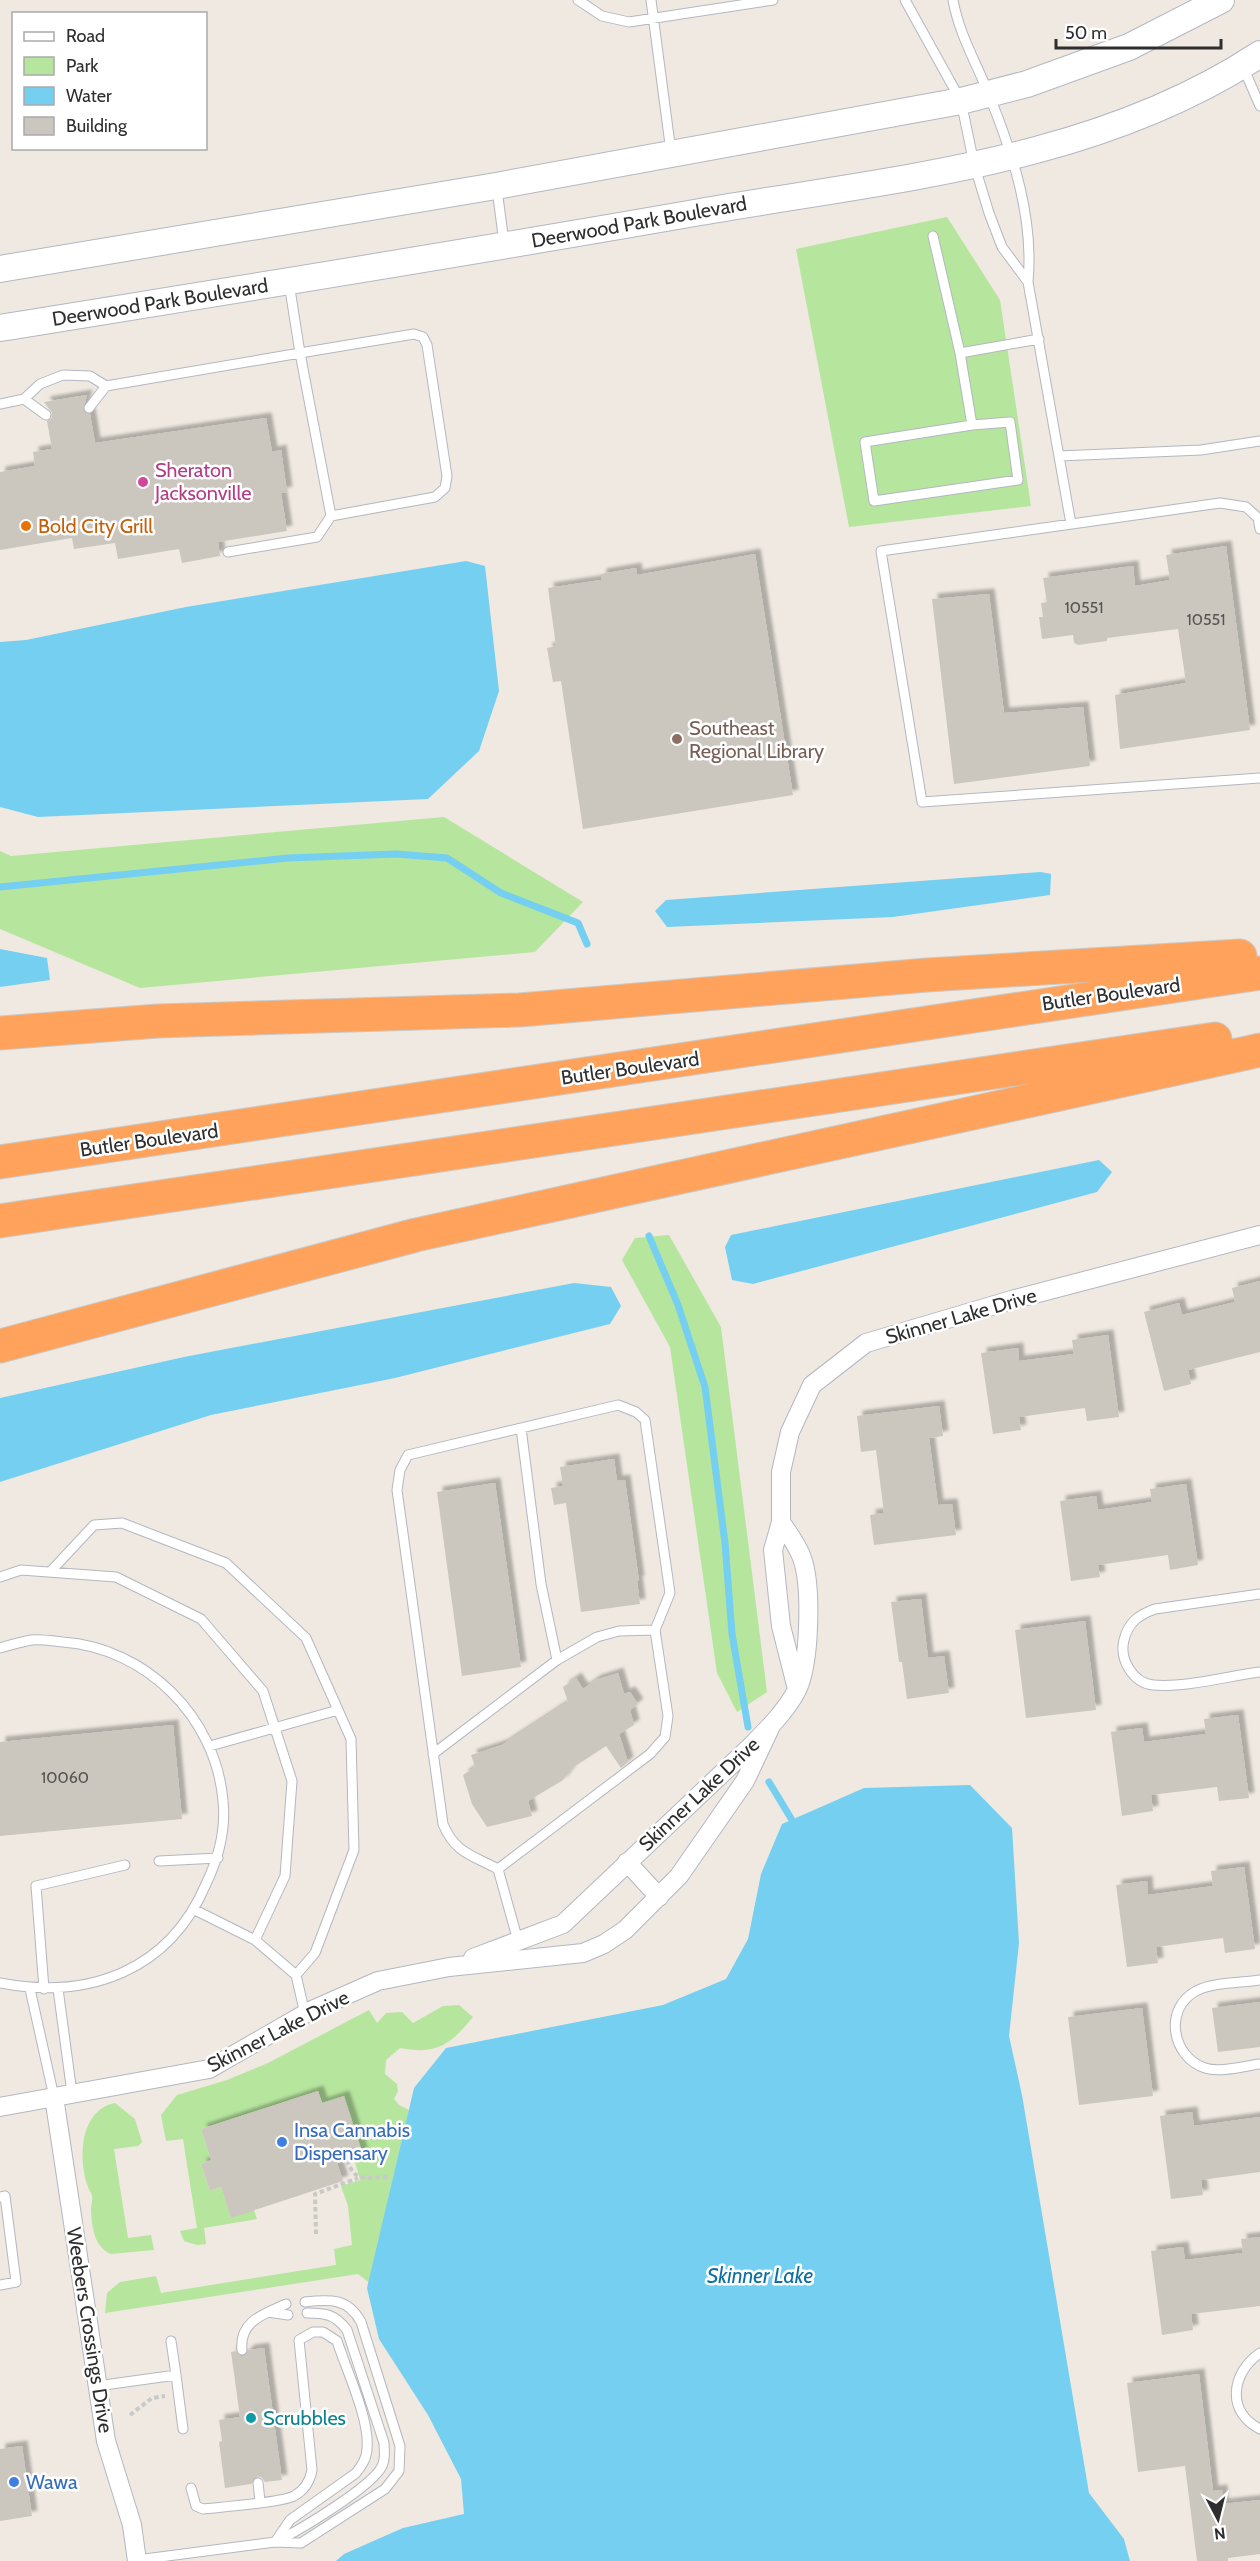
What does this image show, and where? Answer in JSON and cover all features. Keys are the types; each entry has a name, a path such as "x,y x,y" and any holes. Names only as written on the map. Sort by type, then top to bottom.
{"highway":[{"path":"0,1033 158,1021 520,1010 927,975 1260,955"},
{"name":"Butler Boulevard","path":"0,1162 1260,973"},
{"path":"0,1221 1260,1033"},
{"path":"0,1346 416,1235 1260,1050"}],"main road":[{"path":"0,270 496,186 961,101 1027,84 1129,47 1221,0"},
{"name":"Deerwood Park Boulevard","path":"0,328 505,246 1012,156 1076,139 1144,115 1251,60"}],"street":[{"name":"Skinner Lake Drive","path":"798,1689 781,1626 773,1550 782,1522 780,1472 790,1432 812,1385 866,1343 1015,1299 1260,1235"},
{"name":"Skinner Lake Drive","path":"449,1967 563,1924 771,1726 798,1689 809,1632 802,1558 782,1522"},
{"name":"Skinner Lake Drive","path":"0,2107 209,2069 305,2014 378,1981 449,1967 583,1953 604,1944 625,1930 679,1876 745,1781 771,1726"},
{"name":"Skinner Lake Drive","path":"627,1862 659,1897"},
{"name":"Weebers Crossings Drive","path":"63,2095 97,2386 106,2440 132,2524 137,2560"}],"lane":[{"path":"578,0 602,16 629,22 773,0"},
{"path":"651,0 672,155"},
{"path":"905,0 961,101 974,164 1002,247 1028,282"},
{"path":"953,0 958,27 988,94 1012,156 1031,252 1028,282 1071,524"},
{"path":"1251,60 1260,106"},
{"path":"496,186 505,246"},
{"path":"933,236 960,353 972,425"},
{"path":"228,552 317,537 331,516 300,353 289,281"},
{"path":"0,404 24,399 40,384 63,375 90,376 106,386 414,334 423,337 427,345 447,476 445,488 435,497 331,516"},
{"path":"960,353 1039,339"},
{"path":"89,408 106,386"},
{"path":"24,399 46,415"},
{"path":"1010,422 1018,480 874,501 865,442 972,425 1010,422"},
{"path":"1059,456 1202,450 1260,441"},
{"path":"1260,530 1258,518 1246,507 1221,503 881,551 922,802 1260,777"},
{"path":"498,1869 650,1754 665,1737 668,1716 655,1630 670,1593 645,1420 636,1412 618,1405 408,1455 400,1470 397,1490 443,1824 450,1842 470,1856 498,1869 518,1941"},
{"path":"521,1428 541,1584 557,1660"},
{"path":"51,1571 94,1526 122,1523 226,1563 306,1638 351,1739 354,1850 315,1953 296,1975"},
{"path":"0,1576 21,1569 116,1577 201,1620 263,1691 292,1781 285,1876 255,1940"},
{"path":"1260,1594 1143,1613 1126,1631 1122,1647 1126,1663 1132,1674 1152,1685 1260,1672"},
{"path":"433,1754 557,1660 597,1637 619,1631 655,1630"},
{"path":"0,1648 33,1640 88,1644 139,1664 181,1700 210,1746 223,1801 218,1858 195,1910 169,1941 136,1966 98,1982 58,1989 30,1989 0,1983"},
{"path":"210,1746 338,1710"},
{"path":"159,1862 218,1858"},
{"path":"44,1989 36,1886 125,1865"},
{"path":"195,1910 255,1940 296,1975 305,2014"},
{"path":"1260,1980 1197,1990 1178,2010 1174,2030 1183,2053 1192,2062 1206,2069 1260,2064"},
{"path":"30,1989 63,2095"},
{"path":"58,1989 63,2095"},
{"path":"0,2197 5,2196 16,2282 0,2285"},
{"path":"137,2560 275,2542 301,2543 385,2489 399,2471 400,2445 361,2322 354,2310 331,2299 305,2302"},
{"path":"242,2350 241,2340 249,2323 256,2316 286,2304"},
{"path":"268,2312 288,2315"},
{"path":"275,2542 366,2484 382,2467 385,2458 384,2443 347,2330 335,2317 325,2313 307,2313"},
{"path":"191,2488 196,2506 203,2509 292,2497 311,2479 299,2340 313,2332 322,2332 337,2341 367,2431 364,2462 356,2473 290,2520 275,2542"},
{"path":"171,2341 183,2429"},
{"path":"1260,2353 1242,2370 1237,2384 1237,2404 1248,2423 1260,2429"},
{"path":"97,2386 176,2375"},
{"path":"258,2483 260,2501"}],"path":[{"path":"347,2160 352,2174 358,2178"},
{"path":"316,2234 315,2194 358,2178 389,2177"},
{"path":"130,2415 152,2398 178,2394"}],"green space":[{"path":"947,217 1000,300 1031,506 849,527 796,249"},
{"path":"444,817 583,902 535,952 140,988 0,929 0,851 11,856"},
{"path":"669,1235 721,1327 767,1692 737,1712 717,1673 670,1347 622,1260 635,1238"},
{"path":"459,2005 473,2017 450,2041 433,2049 400,2048 386,2060 385,2074 397,2084 398,2091 394,2099 399,2105 409,2110 388,2199 375,2287 358,2274 105,2313 107,2293 120,2282 156,2276 161,2293 336,2265 334,2249 352,2245 348,2206 341,2186 360,2180 354,2158 363,2155 322,2103 318,2091 201,2129 211,2160 201,2164 210,2191 221,2187 231,2217 254,2210 257,2219 204,2228 206,2244 197,2245 184,2241 180,2231 197,2228 183,2139 166,2141 161,2115 177,2095 227,2080 268,2063 369,2010 377,2023 386,2013 402,2012 413,2023 443,2006"},
{"path":"115,2103 135,2119 142,2142 138,2146 114,2149 128,2238 151,2235 154,2250 111,2254 101,2247 93,2230 92,2198 83,2163 84,2138 94,2115"}],"water":[{"path":"466,561 485,566 499,691 479,751 428,799 38,817 0,807 0,642 26,640 186,607"},
{"path":"1041,872 1051,874 1050,895 893,917 667,927 655,911 666,900"},
{"path":"0,949 47,958 50,980 0,987"},
{"path":"1099,1160 1112,1172 1097,1192 753,1284 732,1280 725,1247 731,1235"},
{"path":"574,1283 611,1287 621,1306 610,1324 395,1378 211,1415 0,1482 0,1398 184,1357"},
{"name":"Skinner Lake","path":"970,1785 1012,1828 1019,1943 1009,2036 1022,2095 1089,2493 1124,2539 1130,2561 336,2561 344,2554 403,2528 464,2514 461,2479 428,2415 379,2339 367,2288 414,2088 446,2048 663,2005 726,1979 748,1939 761,1874 782,1824 864,1788"}],"building":[{"name":"Sheraton Jacksonville","path":"87,395 83,410 90,414 95,443 266,418 272,452 281,450 287,492 281,493 287,531 218,542 220,556 182,563 179,549 118,559 115,543 74,549 72,538 0,550 0,472 35,466 33,452 52,449 47,421 52,418 52,413 44,402"},
{"path":"1226,546 1250,730 1120,749 1115,695 1186,683 1178,629 1107,638 1107,641 1078,645 1074,643 1073,635 1042,639 1039,617 1043,617 1041,603 1047,602 1043,578 1133,566 1135,586 1170,580 1166,555"},
{"name":"Southeast Regional Library","path":"755,554 793,795 583,829 561,681 553,682 547,648 556,646 548,588 601,580 601,574 636,568 637,575"},
{"path":"989,594 1004,713 1083,707 1090,766 954,784 932,599"},
{"path":"1260,1281 1260,1352 1188,1370 1191,1384 1164,1391 1144,1312 1179,1303 1182,1315 1235,1302 1232,1288"},
{"path":"1108,1335 1119,1417 1087,1421 1085,1408 1019,1417 1021,1430 993,1434 981,1353 1018,1348 1019,1361 1074,1354 1072,1340"},
{"path":"939,1406 943,1436 929,1438 938,1505 952,1504 956,1535 874,1545 870,1515 884,1513 876,1450 861,1452 857,1416"},
{"path":"614,1459 617,1481 625,1480 640,1604 581,1612 566,1503 554,1505 551,1488 563,1486 560,1467"},
{"path":"495,1483 521,1667 462,1676 437,1492"},
{"path":"1186,1484 1198,1565 1170,1570 1168,1555 1098,1565 1100,1577 1071,1581 1060,1501 1096,1496 1098,1510 1152,1502 1150,1489"},
{"path":"921,1599 928,1658 944,1656 949,1693 907,1699 902,1662 899,1662 891,1602"},
{"path":"1085,1621 1096,1710 1026,1718 1015,1630"},
{"path":"618,1673 624,1694 630,1692 638,1704 630,1710 634,1725 619,1734 628,1762 621,1768 606,1746 572,1768 563,1780 528,1801 532,1816 487,1827 472,1804 463,1775 475,1767 471,1755 502,1745 568,1702 563,1687 576,1678 583,1689 596,1680"},
{"path":"1238,1715 1249,1798 1219,1801 1217,1787 1151,1795 1153,1811 1122,1816 1111,1732 1142,1728 1144,1742 1206,1734 1204,1719"},
{"path":"173,1725 182,1819 0,1836 0,1742"},
{"path":"1244,1867 1255,1949 1225,1953 1223,1938 1156,1947 1158,1963 1127,1967 1116,1885 1147,1881 1148,1895 1213,1886 1211,1871"},
{"path":"1260,2002 1260,2047 1218,2052 1212,2008"},
{"path":"1142,2008 1153,2096 1079,2105 1068,2017"},
{"name":"Insa Cannabis Dispensary","path":"318,2091 322,2103 344,2096 363,2155 337,2163 343,2181 231,2218 221,2187 210,2191 201,2164 211,2160 201,2129"},
{"path":"1192,2112 1194,2126 1260,2117 1260,2172 1201,2180 1203,2195 1171,2199 1160,2116"},
{"path":"1260,2237 1260,2306 1191,2314 1193,2330 1162,2335 1151,2251 1183,2247 1185,2260 1243,2253 1241,2239"},
{"name":"Scrubbles","path":"264,2348 282,2480 265,2482 257,2476 251,2484 225,2488 219,2442 222,2441 219,2420 240,2417 231,2352 236,2351 242,2357 249,2350"},
{"path":"1199,2374 1213,2491 1222,2490 1223,2504 1260,2500 1260,2554 1228,2558 1228,2561 1197,2561 1185,2466 1138,2472 1127,2383"},
{"name":"Wawa","path":"22,2446 32,2516 0,2521 0,2449"}],"waterway":[{"path":"0,887 288,858 396,854 447,858 501,893 578,923 587,944"},
{"path":"649,1236 678,1305 705,1387 725,1543 732,1634 748,1727"},
{"path":"769,1782 792,1820"}],"place":[{"name":"Sheraton Jacksonville","path":"143,482"},
{"name":"Bold City Grill","path":"26,526"},
{"name":"Southeast Regional Library","path":"677,739"},
{"name":"Insa Cannabis Dispensary","path":"282,2142"},
{"name":"Scrubbles","path":"251,2418"},
{"name":"Wawa","path":"14,2482"}]}
